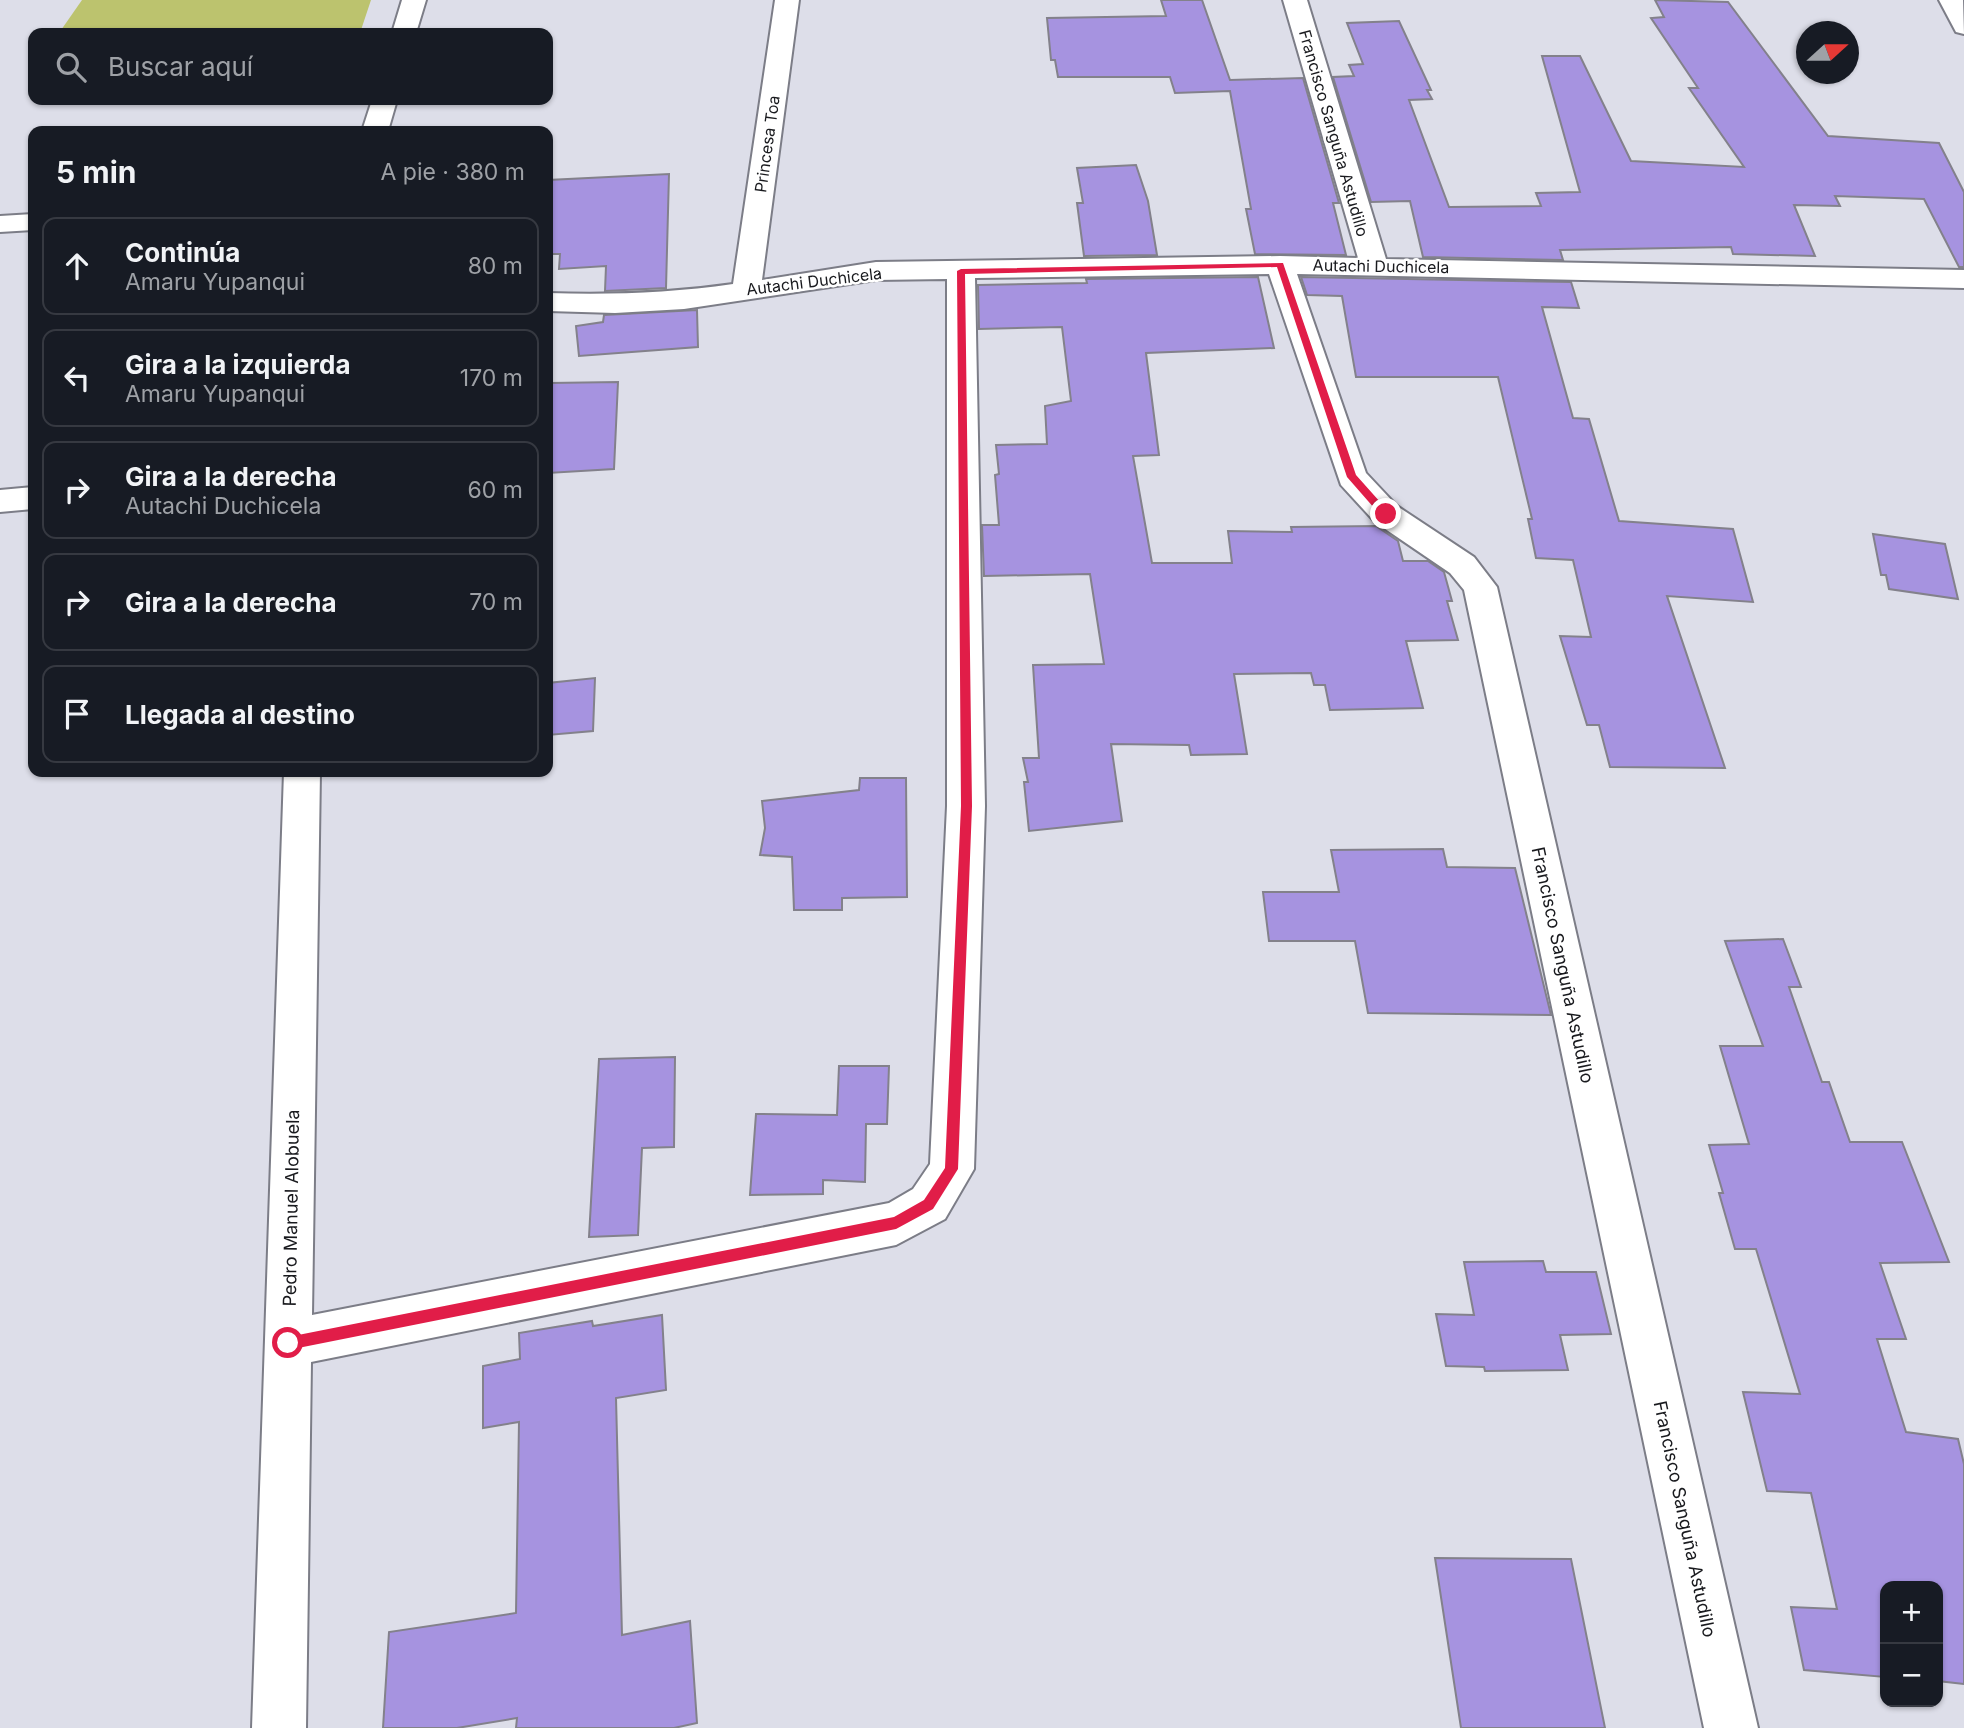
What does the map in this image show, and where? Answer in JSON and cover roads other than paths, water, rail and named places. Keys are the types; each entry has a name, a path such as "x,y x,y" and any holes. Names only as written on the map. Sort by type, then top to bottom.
{"street":[{"path":"406,28 414,0"},
{"name":"Princesa Toa","path":"746,289 787,0"},
{"name":"Francisco Sanguña Astudillo","path":"1295,0 1374,266"},
{"path":"1951,0 1964,27"},
{"path":"376,126 383,105"},
{"path":"0,224 28,222"},
{"name":"Autachi Duchicela","path":"553,302 615,304 684,300 876,271 1280,265 1964,279"},
{"name":"Francisco Sanguña Astudillo","path":"1280,265 1352,477 1386,514 1462,565 1480,587 1731,1728"},
{"path":"288,1343 896,1223 929,1204 951,1169 966,806 961,271"},
{"path":"0,501 28,498"},
{"name":"Pedro Manuel Alobuela","path":"279,1728 302,777"}]}
